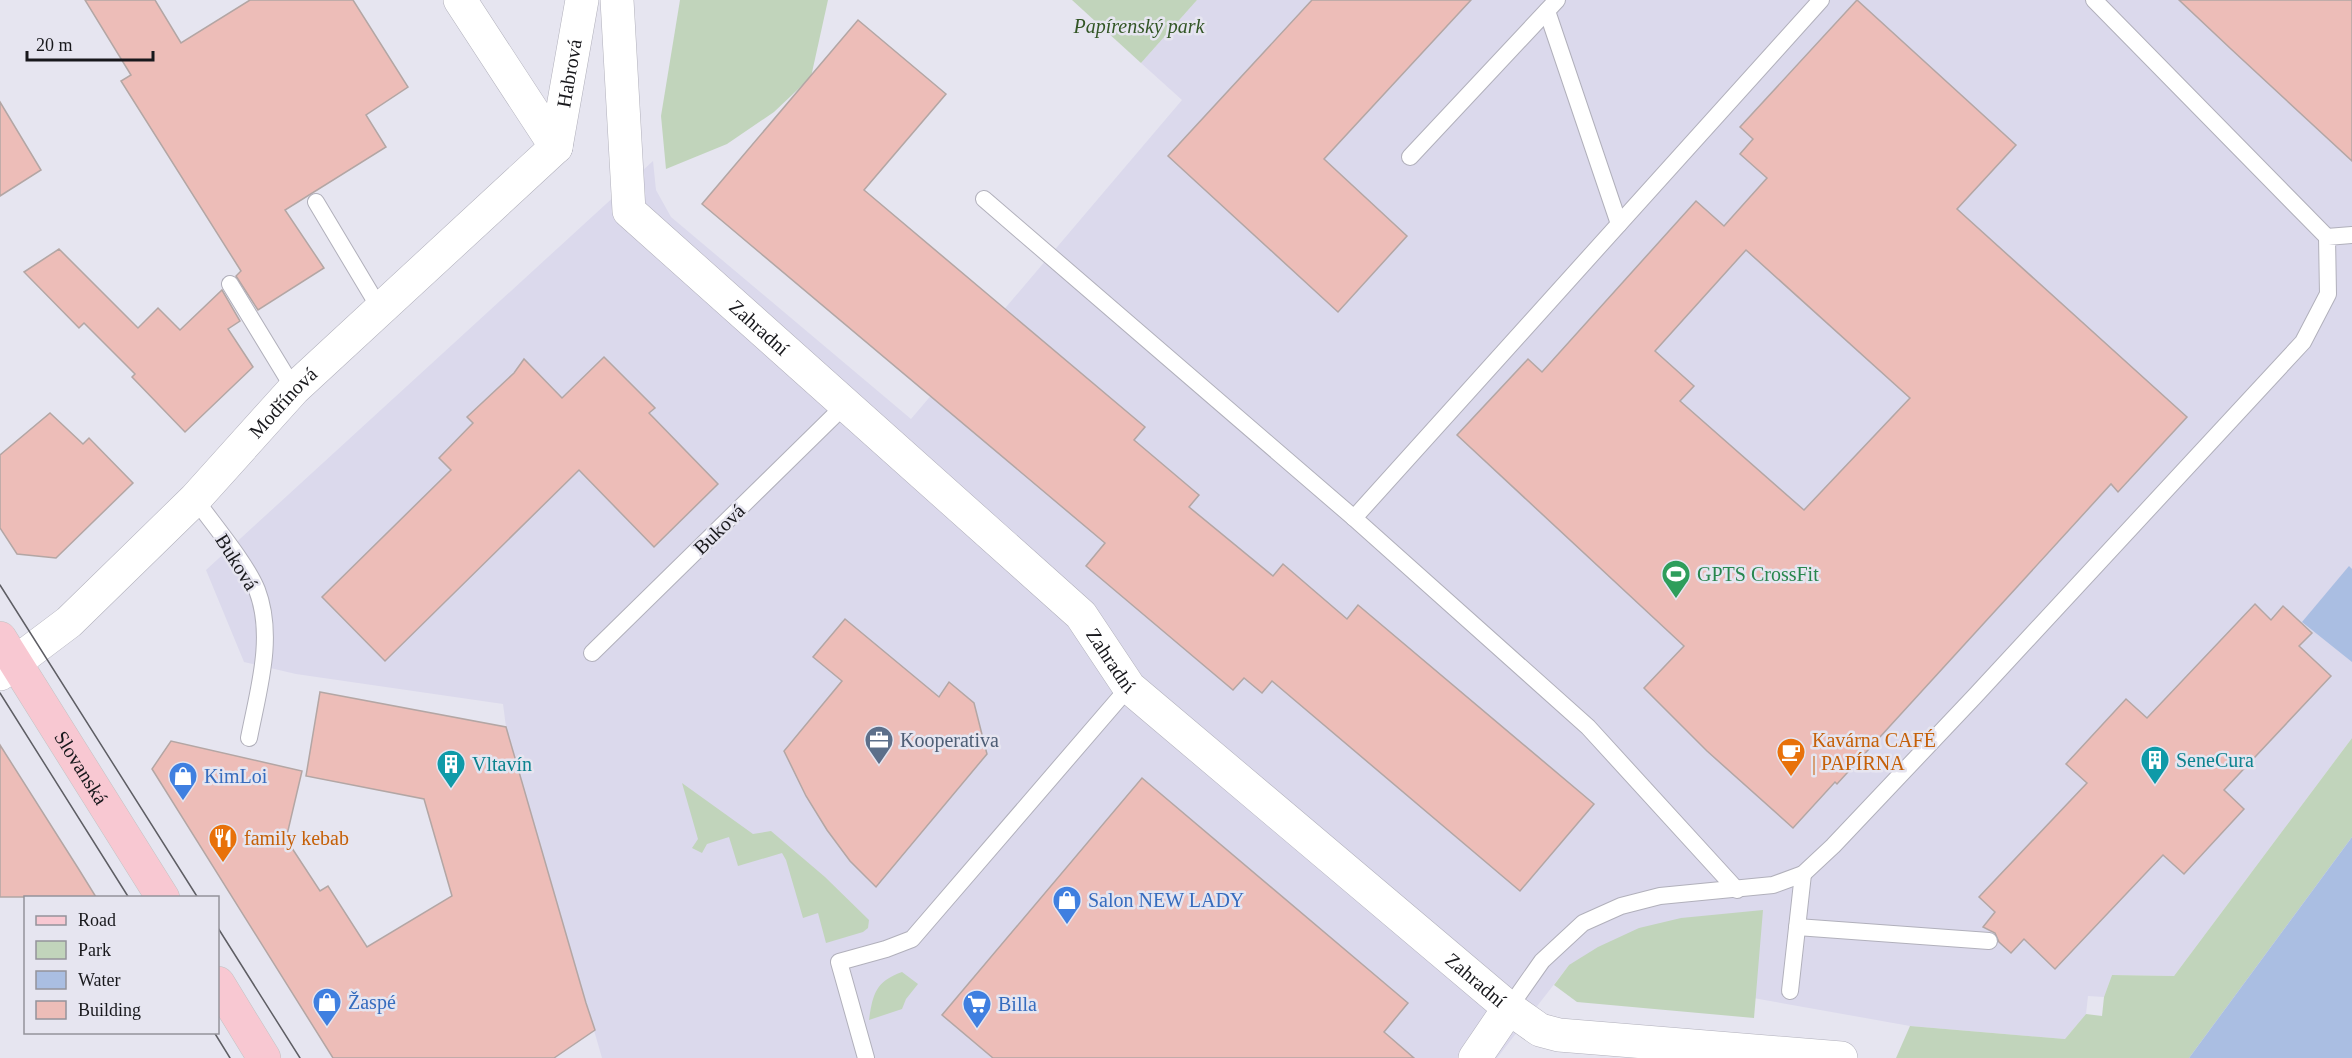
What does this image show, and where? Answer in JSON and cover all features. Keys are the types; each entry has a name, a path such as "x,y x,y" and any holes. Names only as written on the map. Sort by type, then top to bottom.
{"main road":[{"name":"Slovanská","path":"5,658 163,896"},
{"path":"219,985 264,1058"}],"street":[{"path":"460,0 556,147"},
{"path":"556,147 567,0"},
{"name":"Habrová","path":"556,147 582,0"},
{"name":"Zahradní","path":"617,0 628,211 1081,615 1129,687 1509,1008 1540,1030 1558,1035 1841,1058"},
{"name":"Modřínová","path":"5,658 69,622 195,499 294,388 556,147"},
{"path":"1475,1058 1509,1008"}],"lane":[{"path":"1354,518 1821,0"},
{"path":"1509,1008 1542,961 1583,923 1621,906 1660,897 1773,885 1803,874 1833,846 1975,696 2303,342 2328,294 2327,237 2094,0"},
{"path":"1410,157 1552,5 1619,224"},
{"path":"984,199 1354,518 1588,727 1737,890"},
{"path":"316,202 380,309"},
{"path":"2327,237 2352,235"},
{"path":"230,284 294,388"},
{"name":"Buková","path":"592,653 845,405"},
{"name":"Buková","path":"195,499 250,577 261,603 264,618 264,654 249,738"},
{"path":"866,1058 839,962 912,939 1129,687"},
{"path":"1790,991 1803,874"},
{"path":"1797,927 1989,941"}],"shaded area":[{"path":"1197,0 2352,0 2352,738 2174,976 2112,975 2104,997 2088,996 2086,1014 2065,1039 1910,1026 1569,965 1497,1058 602,1058 506,727 503,704 296,674 244,662 206,570 653,161 656,190 671,217 911,419 1182,100 1141,63"}],"green space":[{"path":"680,0 828,0 811,77 774,112 727,144 666,169 661,116"},
{"name":"Papírenský park","path":"1072,0 1197,0 1141,63"},
{"path":"2352,738 2352,837 2189,1058 1896,1058 1910,1026 2065,1039 2086,1014 2102,1016 2104,997 2112,975 2174,976"},
{"path":"682,783 753,834 771,831 825,877 869,920 868,928 863,932 826,943 818,913 803,918 782,853 738,866 729,837 707,844 702,853 692,848 698,839"},
{"path":"1763,910 1754,1018 1577,1002 1554,985 1569,965 1598,947 1639,928 1681,918"},
{"path":"902,972 918,984 906,999 902,1009 869,1020 877,990 886,980"}],"water":[{"path":"2349,566 2352,569 2352,662 2302,622"},
{"path":"2352,837 2352,1058 2189,1058"}],"building":[{"path":"85,0 155,0 181,43 250,0 353,0 408,87 366,115 386,147 285,210 324,268 258,310 236,276 241,271 121,81 131,75"},
{"path":"1312,0 1471,0 1324,159 1407,236 1338,312 1168,156"},
{"path":"1857,0 2016,145 1957,209 2187,417 2118,492 2111,484 1837,784 1835,782 1793,828 1707,751 1644,688 1684,646 1457,435 1528,359 1542,372 1696,201 1724,226 1767,178 1740,154 1753,139 1740,127","holes":["1746,250 1910,398 1804,510 1680,401 1694,386 1655,351"]},
{"path":"2179,0 2352,0 2352,161 2231,49"},
{"path":"858,20 946,94 864,190 1145,427 1134,440 1199,495 1189,507 1273,576 1283,564 1347,619 1358,605 1594,804 1520,891 1272,681 1262,693 1244,678 1233,690 1086,566 1105,543 702,204"},
{"path":"0,102 41,170 0,196"},
{"path":"59,249 138,328 158,308 180,330 222,290 240,321 228,329 253,367 185,432 132,377 135,374 84,323 79,328 24,272"},
{"path":"604,357 655,408 649,413 718,484 654,547 579,470 385,661 322,597 451,470 439,458 473,423 467,417 514,373 524,359 562,398"},
{"path":"50,413 83,444 89,438 133,483 56,558 17,554 0,528 0,455"},
{"name":"SeneCura","path":"2255,604 2271,620 2283,606 2312,633 2299,646 2331,676 2224,790 2244,809 2184,874 2163,855 2055,969 2024,939 2011,953 1999,942 1995,933 1983,927 1995,912 1979,897 2087,783 2066,764 2126,699 2147,718"},
{"path":"845,619 939,697 949,682 974,703 987,754 876,887 850,861 827,830 806,796 784,751 842,681 813,657"},
{"path":"320,692 506,727 595,1030 554,1058 333,1058 152,769 171,741 302,771 286,839 320,891 328,886 367,947 452,896 424,799 306,776"},
{"path":"0,745 95,896 0,897"},
{"path":"1142,778 1408,1003 1384,1032 1414,1058 993,1058 942,1015"}],"tram line":[{"path":"0,585 197,896"},
{"path":"0,693 128,896"},
{"path":"219,930 300,1058"},
{"path":"215,1034 230,1058"}],"place":[{"name":"GPTS CrossFit","path":"1676,600"},
{"name":"Kooperativa","path":"879,766"},
{"name":"Kavárna CAFÉ | PAPÍRNA","path":"1791,778"},
{"name":"SeneCura","path":"2155,786"},
{"name":"Vltavín","path":"451,790"},
{"name":"KimLoi","path":"183,802"},
{"name":"family kebab","path":"223,864"},
{"name":"Salon NEW LADY","path":"1067,926"},
{"name":"Žaspé","path":"327,1028"},
{"name":"Billa","path":"977,1030"}]}
